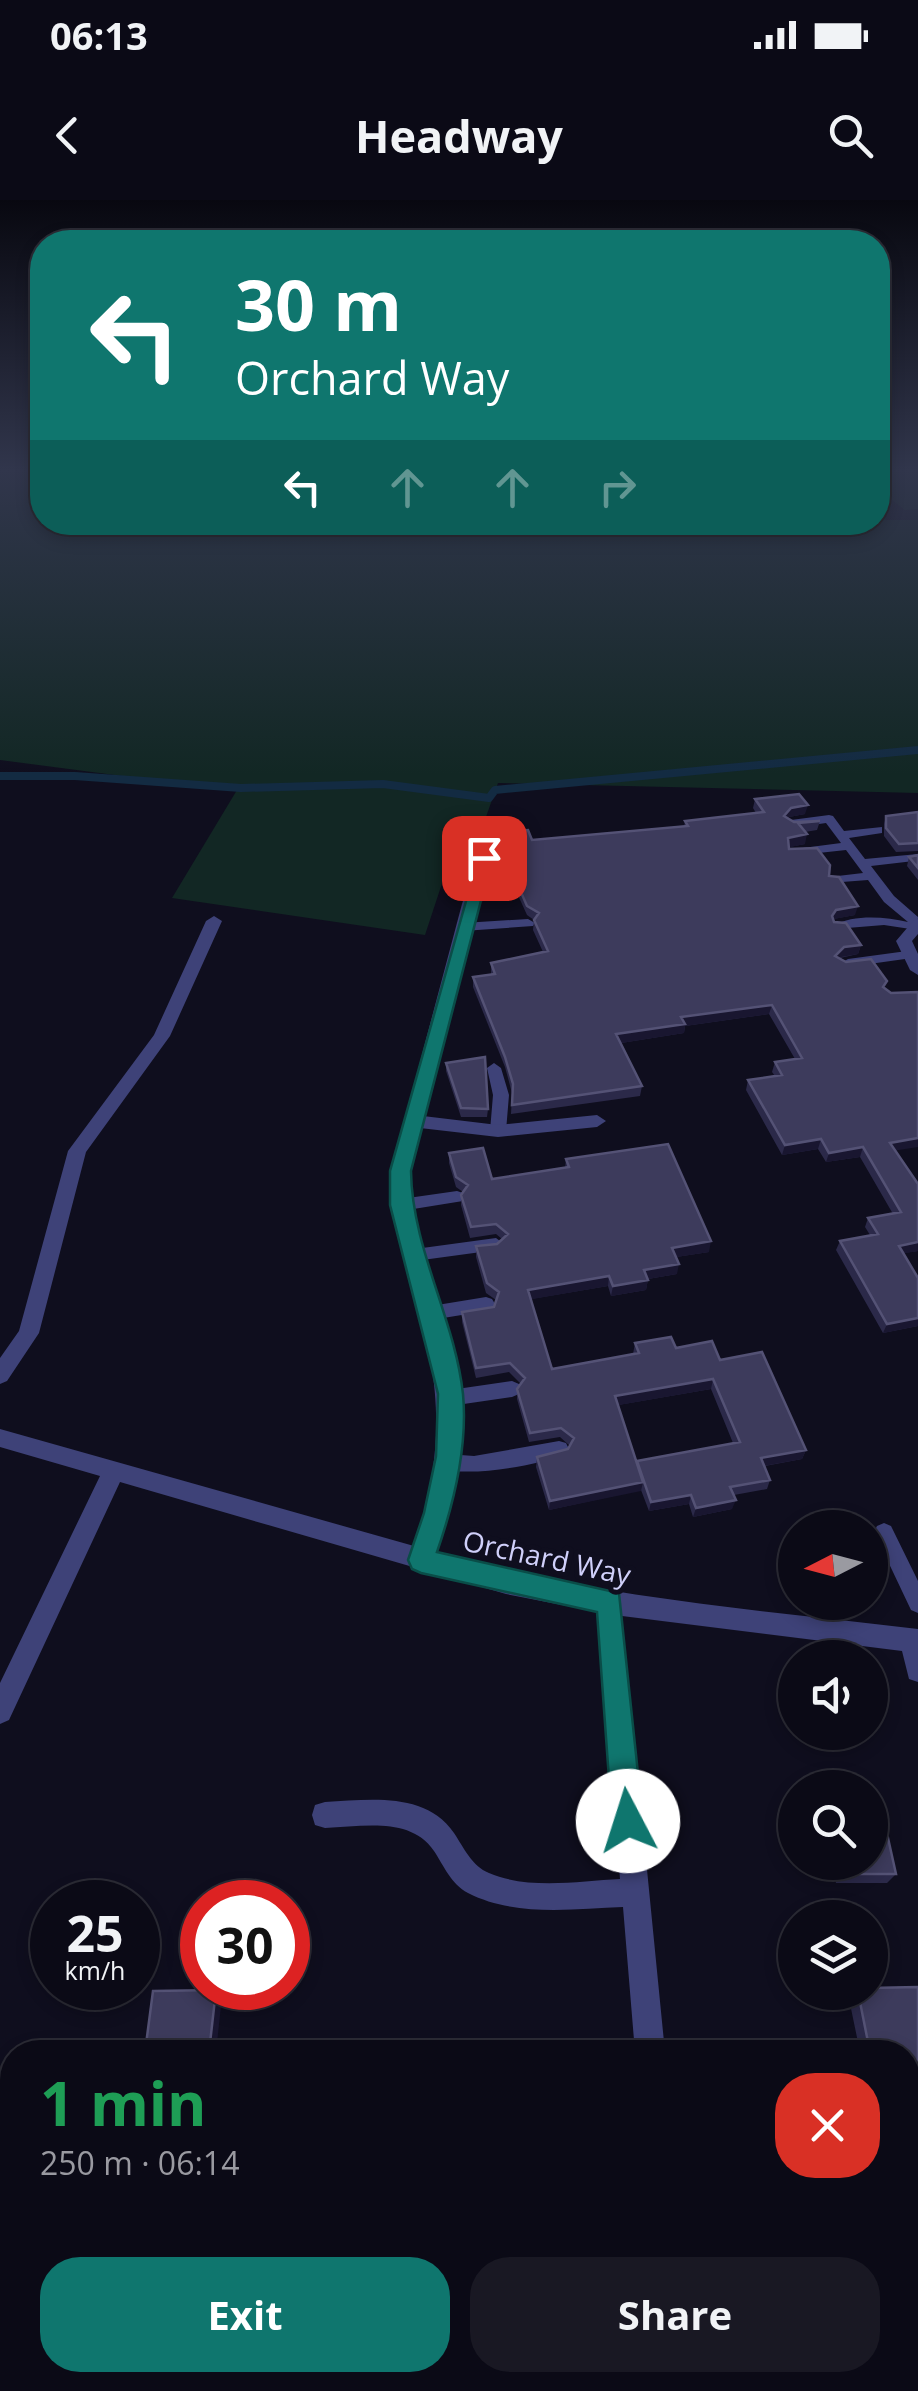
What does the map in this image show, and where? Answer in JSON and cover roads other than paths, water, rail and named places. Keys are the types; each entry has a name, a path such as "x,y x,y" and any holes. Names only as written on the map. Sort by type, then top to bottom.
{"street":[{"path":"421,1560 438,1513 447,1462 450,1398 401,1205 400,1171 484,858"},
{"path":"469,904 484,892 512,888"},
{"path":"0,1375 29,1333 77,1150 162,1036 214,921"},
{"path":"912,938 918,970"},
{"path":"412,1122 498,1132 597,1121"},
{"name":"Orchard Way","path":"0,1438 421,1560 610,1602 916,1641"},
{"path":"0,1711 114,1471"},
{"path":"610,1602 649,2040"},
{"path":"916,1641 918,1670"},
{"path":"325,1816 401,1815 424,1821 439,1834 458,1866 476,1883 498,1891 634,1893"}],"lane":[{"path":"791,824 829,819 889,899 912,938"},
{"path":"794,854 878,830"},
{"path":"862,863 914,856"},
{"path":"833,880 872,876"},
{"path":"840,926 884,921 912,938"},
{"path":"463,927 528,923"},
{"path":"843,964 912,938"},
{"path":"494,1068 501,1095 498,1132"},
{"path":"401,1205 457,1197"},
{"path":"415,1256 496,1244"},
{"path":"431,1313 486,1304"},
{"path":"450,1398 512,1388"},
{"path":"447,1462 474,1464 559,1449"},
{"path":"888,1540 918,1603"}],"waterway":[{"path":"0,776 75,776 241,788 383,784 489,798 495,790 918,750"}]}
